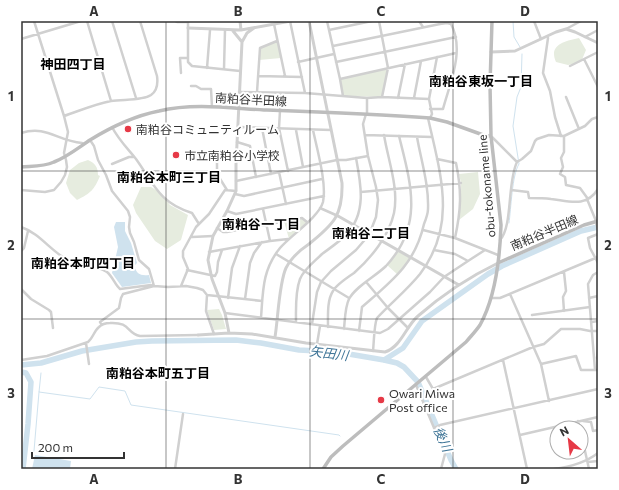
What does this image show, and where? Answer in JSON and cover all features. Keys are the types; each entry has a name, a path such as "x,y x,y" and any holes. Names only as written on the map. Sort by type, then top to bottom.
{"main road":[{"name":"obu-tokoname line","path":"322,469 331,457 343,446 466,342 475,332 485,314 491,298 498,264 501,226 491,136 490,85 492,21"},
{"name":"南粕谷半田線","path":"21,167 48,164 65,157 83,144 112,127 135,117 160,110 186,107 429,118 447,122 486,136 491,136"},
{"name":"南粕谷半田線","path":"498,264 574,229 597,222"}],"street":[{"path":"21,190 45,192 56,188 61,182 66,170 64,153 68,132 34,21"},
{"path":"21,39 81,21"},
{"path":"86,21 111,101"},
{"path":"112,21 136,98"},
{"path":"64,116 111,101 143,98 152,94 156,89 158,82 140,21"},
{"path":"175,21 188,22 188,62 192,66 240,71"},
{"path":"240,21 241,30"},
{"path":"188,28 232,31 290,21 305,94"},
{"path":"275,337 284,273 290,262 300,251 317,237 338,216 343,197 342,183 315,58 309,21"},
{"path":"327,21 343,96"},
{"path":"329,30 372,21"},
{"path":"379,21 388,68 382,97"},
{"path":"419,21 423,27"},
{"path":"534,21 542,39"},
{"path":"491,52 515,51 581,21"},
{"path":"333,46 447,22 451,24 456,37 455,65 443,109 430,109"},
{"path":"274,24 285,76"},
{"path":"229,333 225,313 211,276 208,260 213,236 227,211 235,192 242,42 247,33 254,28"},
{"path":"566,29 598,43"},
{"path":"207,68 210,30"},
{"path":"224,69 225,30"},
{"path":"585,37 598,30"},
{"path":"232,31 242,42"},
{"path":"336,62 456,37"},
{"path":"548,38 543,73 550,91 554,117 563,136 564,152 561,158 563,167 560,174 565,177 566,185 580,188 587,199 597,222 598,229"},
{"path":"257,92 260,48 277,41"},
{"path":"570,66 598,52"},
{"path":"340,79 456,53"},
{"path":"298,62 334,54"},
{"path":"373,352 376,322 378,318 403,293 425,266 434,250 440,234 443,215 442,184 429,118 432,114 429,99 437,57"},
{"path":"181,73 180,58 188,58"},
{"path":"584,59 598,87"},
{"path":"414,98 421,61"},
{"path":"398,98 405,64"},
{"path":"258,76 302,77"},
{"path":"191,86 196,86 201,89 211,89 212,107"},
{"path":"239,92 281,92 367,98 382,97 429,99"},
{"path":"281,92 279,128 288,171"},
{"path":"566,97 579,129"},
{"path":"312,324 317,292 321,282 331,271 356,250 369,235 377,212 377,190 368,156 363,124 367,114 367,98"},
{"path":"500,240 503,237 506,225 514,171 517,162 531,151 537,139 549,135 563,136 579,129 598,117"},
{"path":"112,127 147,174 153,186 163,197 182,209 192,213 199,224"},
{"path":"238,127 331,130"},
{"path":"262,128 271,174"},
{"path":"21,134 38,130 66,140 83,144"},
{"path":"296,130 303,167"},
{"path":"261,318 264,281 267,270 276,254 320,208 324,196 320,164 313,130"},
{"path":"365,135 432,137"},
{"path":"328,326 330,300 334,289 356,271 377,249 392,223 395,201 394,189 384,135"},
{"path":"344,329 350,298 356,291 386,266 398,251 410,222 412,206 410,188 399,136"},
{"path":"491,136 517,162"},
{"path":"359,331 362,307 396,277 411,259 421,239 428,209 426,186 417,137"},
{"path":"90,140 94,146 98,160 112,191 128,211 130,217 129,230 134,242 138,260 148,269 154,282 154,286"},
{"path":"237,142 250,146 256,177"},
{"path":"218,151 217,174 228,190"},
{"path":"236,181 337,160 368,156"},
{"path":"112,164 129,157 134,157"},
{"path":"296,322 298,287 304,272 347,233 357,217 361,204 361,192 356,158"},
{"path":"437,159 456,163 461,183 460,210 455,238"},
{"path":"280,172 286,204"},
{"path":"181,286 188,270 182,257 183,251 199,224 209,214 220,195 225,190 244,196 322,179"},
{"path":"361,192 461,183"},
{"path":"511,190 528,192 529,198 552,199 571,203 580,202 587,199 594,195 598,189"},
{"path":"227,211 236,214 324,196"},
{"path":"320,208 338,216 381,242 459,285"},
{"path":"263,209 270,240"},
{"path":"217,228 223,232 227,232 302,218 307,222"},
{"path":"501,226 506,225"},
{"path":"21,227 40,238 50,248 64,258 108,273 120,290 151,285 168,287 190,286 202,290 207,295 262,301"},
{"path":"423,230 455,238 498,255"},
{"path":"21,251 24,248 28,231"},
{"path":"598,234 588,238 590,248 598,262"},
{"path":"191,237 213,236"},
{"path":"209,252 270,240 289,239"},
{"path":"245,299 250,264 254,253 262,242"},
{"path":"228,298 232,268 240,246"},
{"path":"188,270 215,276 222,250"},
{"path":"434,250 454,254 468,261"},
{"path":"225,313 359,331 376,333 383,332 430,292 444,276 485,250"},
{"path":"276,254 350,298"},
{"path":"491,298 500,298 597,258"},
{"path":"21,360 47,356 86,344 91,340 96,329 107,323 120,323 126,326 134,334 140,336 229,333 275,337 373,352 385,352 389,351 401,338 417,317 444,295 459,285 498,264"},
{"path":"564,272 566,291 563,297 564,311"},
{"path":"541,364 576,356 581,370 596,370 592,342 593,332 588,284 593,275 598,272"},
{"path":"367,283 388,308 408,328"},
{"path":"102,325 100,322 119,308 123,294 154,286"},
{"path":"21,289 31,299 50,311 53,328"},
{"path":"510,294 541,364 550,401"},
{"path":"207,295 206,311 214,334"},
{"path":"589,298 598,296"},
{"path":"532,314 590,307"},
{"path":"592,322 598,321"},
{"path":"318,344 320,326"},
{"path":"426,377 433,389 533,347 544,344 561,328 580,329 593,332 598,331"},
{"path":"86,344 89,364"},
{"path":"598,350 596,355 598,360"},
{"path":"503,360 527,469"},
{"path":"416,385 445,454 441,469"},
{"path":"434,428 440,425 598,389"},
{"path":"175,469 183,414"},
{"path":"583,420 598,417"},
{"path":"589,422 591,422 592,431 598,430"},
{"path":"520,435 549,428"},
{"path":"554,469 572,466 587,461 598,453"},
{"path":"587,461 598,461"},
{"path":"587,461 589,469"}],"shaded area":[{"path":"579,38 586,50 581,62 568,65 556,62 554,51 556,47 569,40"},
{"path":"277,41 281,58 259,60 260,48"},
{"path":"388,68 382,97 343,96 340,79"},
{"path":"88,160 93,162 96,166 98,175 100,176 92,191 77,200 70,193 66,183 70,170 79,163"},
{"path":"478,172 480,194 473,209 459,220 461,183 459,174"},
{"path":"141,187 151,187 161,193 170,205 188,215 181,240 167,249 155,241 136,213 133,205"},
{"path":"302,218 307,222 289,239 284,221"},
{"path":"398,251 411,259 398,275 387,265"},
{"path":"219,309 226,329 214,330 207,310"}],"water":[{"path":"116,222 125,222 125,231 131,243 137,263 134,266 135,269 139,274 149,275 151,283 122,287 112,273 118,247 114,227"},
{"path":"35,455 71,461 70,469 32,469"}],"waterway":[{"path":"513,21 514,37 520,47"},
{"path":"509,223 513,184 519,164 513,126 517,97 521,87 522,54"},
{"name":"矢田川","path":"384,360 403,348 422,321 488,274 502,266 581,231 598,227"},
{"name":"矢田川","path":"21,365 41,363 82,351 136,342 236,340 299,350 337,352 397,363 404,367 418,382 456,469"},
{"path":"21,372 26,373 31,382 23,469"},
{"path":"41,373 39,392 90,399 99,387 125,391 131,405 340,436"},
{"path":"34,451 39,392"}],"place":[{"name":"南粕谷コミュニティルーム","path":"128,129"},
{"name":"市立南粕谷小学校","path":"176,155"},
{"name":"Owari Miwa Post office","path":"381,400"}],"district":[{"name":"神田四丁目","path":"73,64"},
{"name":"南粕谷東坂一丁目","path":"481,81"},
{"name":"南粕谷本町三丁目","path":"169,177"},
{"name":"南粕谷一丁目","path":"261,224"},
{"name":"南粕谷二丁目","path":"371,233"},
{"name":"南粕谷本町四丁目","path":"83,263"},
{"name":"南粕谷本町五丁目","path":"158,373"}],"water label":[{"name":"後川","path":"443,439"}]}
